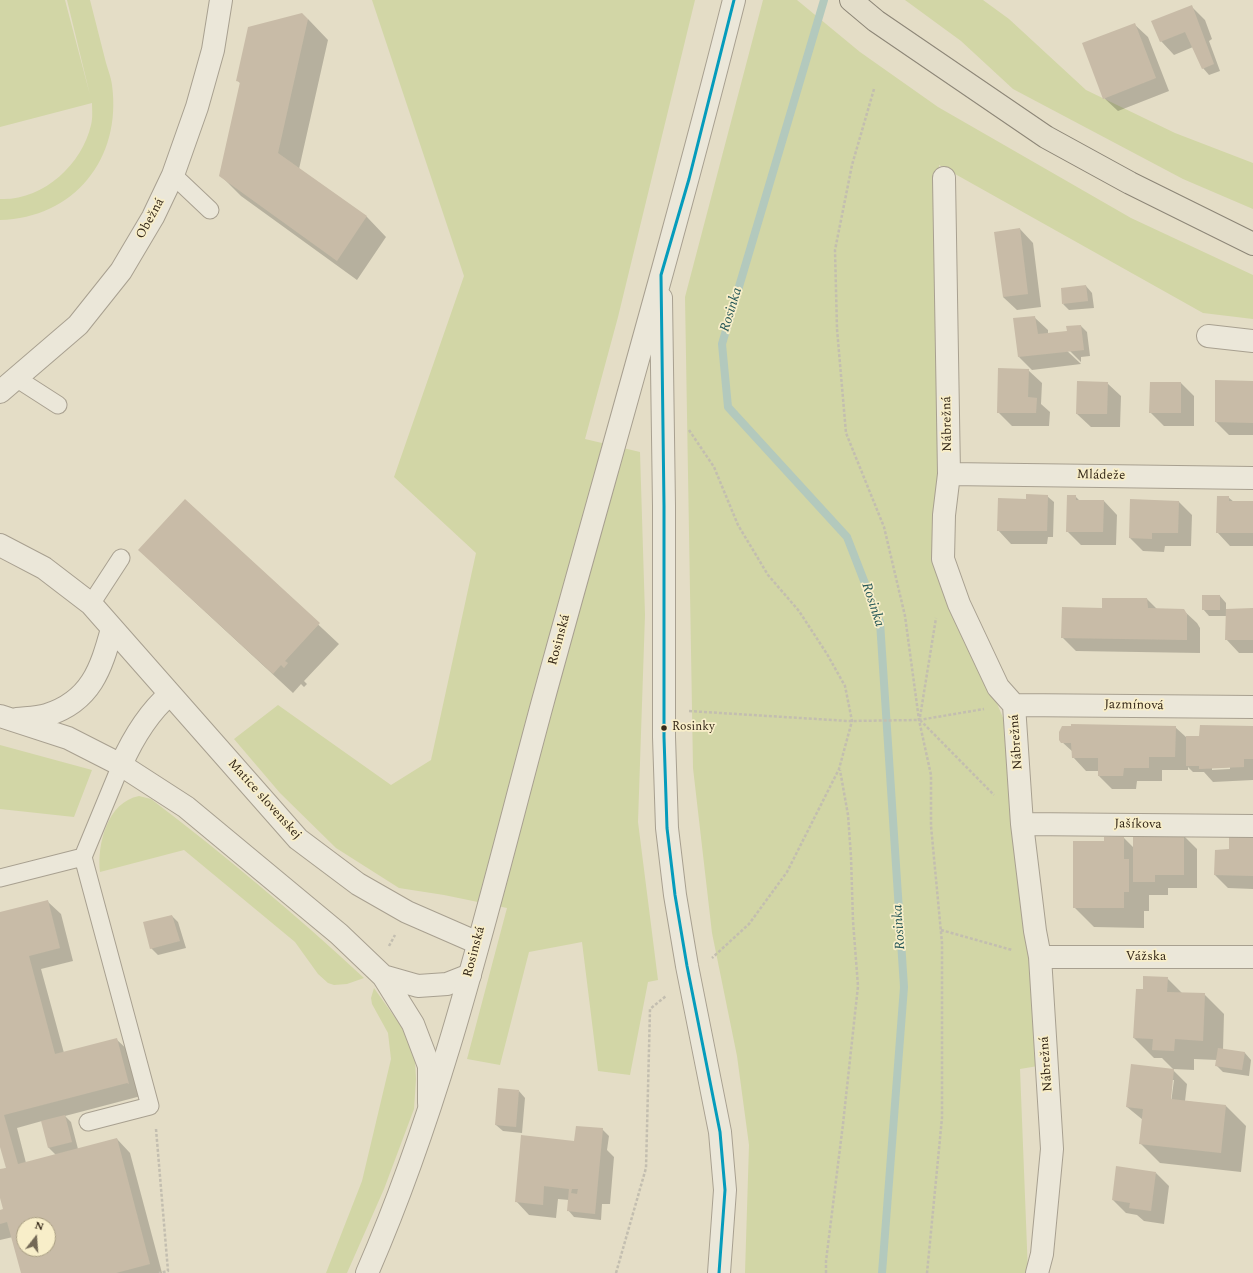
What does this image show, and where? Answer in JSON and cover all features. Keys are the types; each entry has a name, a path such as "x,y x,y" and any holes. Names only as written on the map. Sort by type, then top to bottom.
{"main road":[{"path":"851,0 876,21 973,89 1052,141 1137,187 1253,244"}],"street":[{"name":"Obežná","path":"8,385 78,325 121,271 154,217 174,175 197,107 213,50 221,0"},
{"name":"Rosinská","path":"367,1273 402,1190 429,1111 470,975 609,458 689,179 734,0"},
{"name":"Nábrežná","path":"944,178 949,474 944,516 943,559 959,604 998,687 1014,704 1022,824 1035,931 1040,957 1052,1149 1042,1254 1037,1273"},
{"path":"661,275 664,506 664,738 667,828 675,895 720,1132 726,1190 719,1273"},
{"path":"1208,336 1253,341"},
{"name":"Mládeže","path":"949,474 1253,478"},
{"name":"Matice slovenskej","path":"1,545 44,568 91,604 298,839 358,884 407,912 478,943"},
{"path":"7,718 47,715 73,702 91,685 102,666 112,629"},
{"path":"121,765 130,743 158,705 170,694"},
{"name":"Jazmínová","path":"1014,704 1253,707"},
{"path":"7,718 68,738 121,765 186,807 339,934 383,976 413,1024 429,1066 429,1111"},
{"name":"Jašíkova","path":"1022,824 1253,826"},
{"name":"Vážska","path":"1040,957 1253,957"},
{"path":"383,976 418,986 447,984 470,975"}],"lane":[{"path":"174,175 210,210"},
{"path":"8,385 58,405"},
{"path":"91,604 122,558"},
{"path":"88,1122 150,1106 83,857 121,765"},
{"path":"0,878 83,857"}],"path":[{"path":"874,89 852,165 835,250 837,329 846,433 884,527 905,616 920,720 931,775 931,826 942,943 942,1118 927,1273"},
{"path":"616,1273 646,1168 650,1009 690,977 749,924 787,872 840,769 852,721 846,686 799,610 768,576 738,525 714,467 689,429"},
{"path":"920,720 937,611"},
{"path":"686,711 852,721 897,721 920,720 1014,704"},
{"path":"920,720 995,796"},
{"path":"826,1273 826,1261 858,986 848,815 840,769"},
{"path":"941,930 1040,957"},
{"path":"385,952 396,933"},
{"path":"150,1106 156,1129 168,1271 159,1273"}],"green space":[{"path":"0,0 65,0 90,95 67,0 90,0 112,85 113,112 109,137 100,160 88,180 71,196 50,208 26,217 0,220 0,199 16,198 31,194 58,178 69,167 79,154 86,140 92,120 92,103 0,127"},
{"path":"372,0 695,0 618,317 585,439 640,452 645,615 638,822 658,980 648,982 630,1075 598,1071 582,942 529,952 500,1065 467,1059 507,908 444,895 399,888 336,848 280,793 234,739 278,705 391,785 431,760 476,553 394,477 464,276"},
{"name":"Rosinky","path":"763,0 797,0 860,52 938,107 1131,218 1253,275 1253,319 1203,313 939,165 943,440 937,562 1004,720 1036,1009 1038,1066 1020,1069 1028,1273 745,1273 749,1145 737,1056 712,933 693,768 685,297"},
{"path":"905,0 983,0 1009,19 1086,90 1175,133 1253,163 1253,209 1183,179 1013,89 961,41"},
{"path":"0,745 92,770 74,817 0,809"},
{"path":"139,796 151,799 206,842 286,908 364,978 347,984 334,985 328,983 318,974 295,942 184,850 100,872 100,850 106,826 119,807 128,800"},
{"path":"374,988 401,1026 410,1043 415,1060 416,1079 414,1109 384,1189 347,1273 326,1273 362,1181 391,1059 388,1033 372,1004 371,998"}],"building":[{"path":"1192,5 1214,64 1202,69 1185,32 1160,42 1151,21"},
{"path":"302,13 308,19 278,153 367,216 337,261 219,176 240,82 236,81 248,27"},
{"path":"1135,23 1156,78 1103,99 1082,43"},
{"path":"1020,228 1028,294 1003,297 994,232"},
{"path":"1086,285 1088,301 1062,304 1061,288"},
{"path":"1035,316 1038,334 1067,331 1066,326 1081,325 1084,350 1018,357 1013,318"},
{"path":"998,368 1029,369 1028,397 1037,398 1036,413 997,413"},
{"path":"1215,380 1253,381 1253,423 1215,422"},
{"path":"1077,381 1108,382 1107,414 1076,414"},
{"path":"1150,382 1181,382 1181,413 1149,413"},
{"path":"1026,494 1048,495 1047,531 997,531 998,498 1026,499"},
{"path":"1067,495 1076,495 1076,500 1104,500 1103,532 1066,532"},
{"path":"1217,496 1229,496 1229,501 1253,501 1253,533 1216,533"},
{"path":"185,499 320,623 285,661 288,663 284,668 281,665 273,674 138,550"},
{"path":"1130,499 1179,501 1178,533 1152,533 1152,539 1129,538"},
{"path":"1202,595 1220,595 1220,610 1202,610"},
{"path":"1102,598 1147,598 1148,608 1184,609 1187,614 1187,640 1061,638 1062,607 1102,608"},
{"path":"1253,608 1253,640 1225,640 1226,609"},
{"path":"1071,724 1176,726 1175,757 1149,757 1149,768 1124,768 1123,776 1098,776 1098,758 1072,758 1071,743 1061,743 1059,740 1059,732 1062,726 1071,726"},
{"path":"1200,725 1253,726 1253,759 1244,759 1244,767 1199,769 1199,766 1186,766 1186,736 1199,736"},
{"path":"1133,835 1184,835 1184,875 1155,875 1155,882 1133,882"},
{"path":"1229,836 1253,836 1253,876 1214,875 1215,850 1229,849"},
{"path":"1104,837 1124,837 1124,859 1129,859 1129,892 1124,892 1124,908 1073,908 1073,841 1104,841"},
{"path":"48,900 60,948 29,956 55,1054 117,1038 129,1084 127,1083 4,1115 18,1164 117,1138 150,1264 116,1273 21,1273 17,1257 56,1257 56,1217 16,1217 16,1255 7,1222 0,1224 0,1210 3,1209 0,1198 0,1169 6,1168 0,1147 0,912"},
{"path":"172,915 180,941 150,949 143,922"},
{"path":"1143,976 1168,977 1167,992 1205,993 1203,1041 1175,1039 1174,1051 1152,1050 1153,1039 1133,1038 1136,989 1143,989"},
{"path":"1218,1048 1245,1052 1242,1070 1215,1066"},
{"path":"1131,1064 1174,1069 1171,1099 1226,1105 1221,1153 1139,1144 1143,1109 1126,1107"},
{"path":"498,1088 519,1090 516,1127 495,1125"},
{"path":"65,1115 72,1142 48,1148 41,1121"},
{"path":"576,1126 603,1128 595,1214 567,1211 569,1189 544,1186 543,1205 515,1202 521,1135 574,1141","holes":["572,1189 578,1189 577,1194 571,1193"]},
{"path":"1116,1166 1156,1172 1151,1211 1129,1208 1130,1203 1112,1200"}],"waterway":[{"name":"Rosinka","path":"824,0 722,344 728,407 847,537 880,622 904,987 882,1273"}],"transit line":[{"path":"719,1273 725,1190 720,1132 687,966 675,895 667,828 664,737 664,506 661,275 689,179 734,0"}],"place":[{"name":"Rosinky","path":"664,728"}]}
